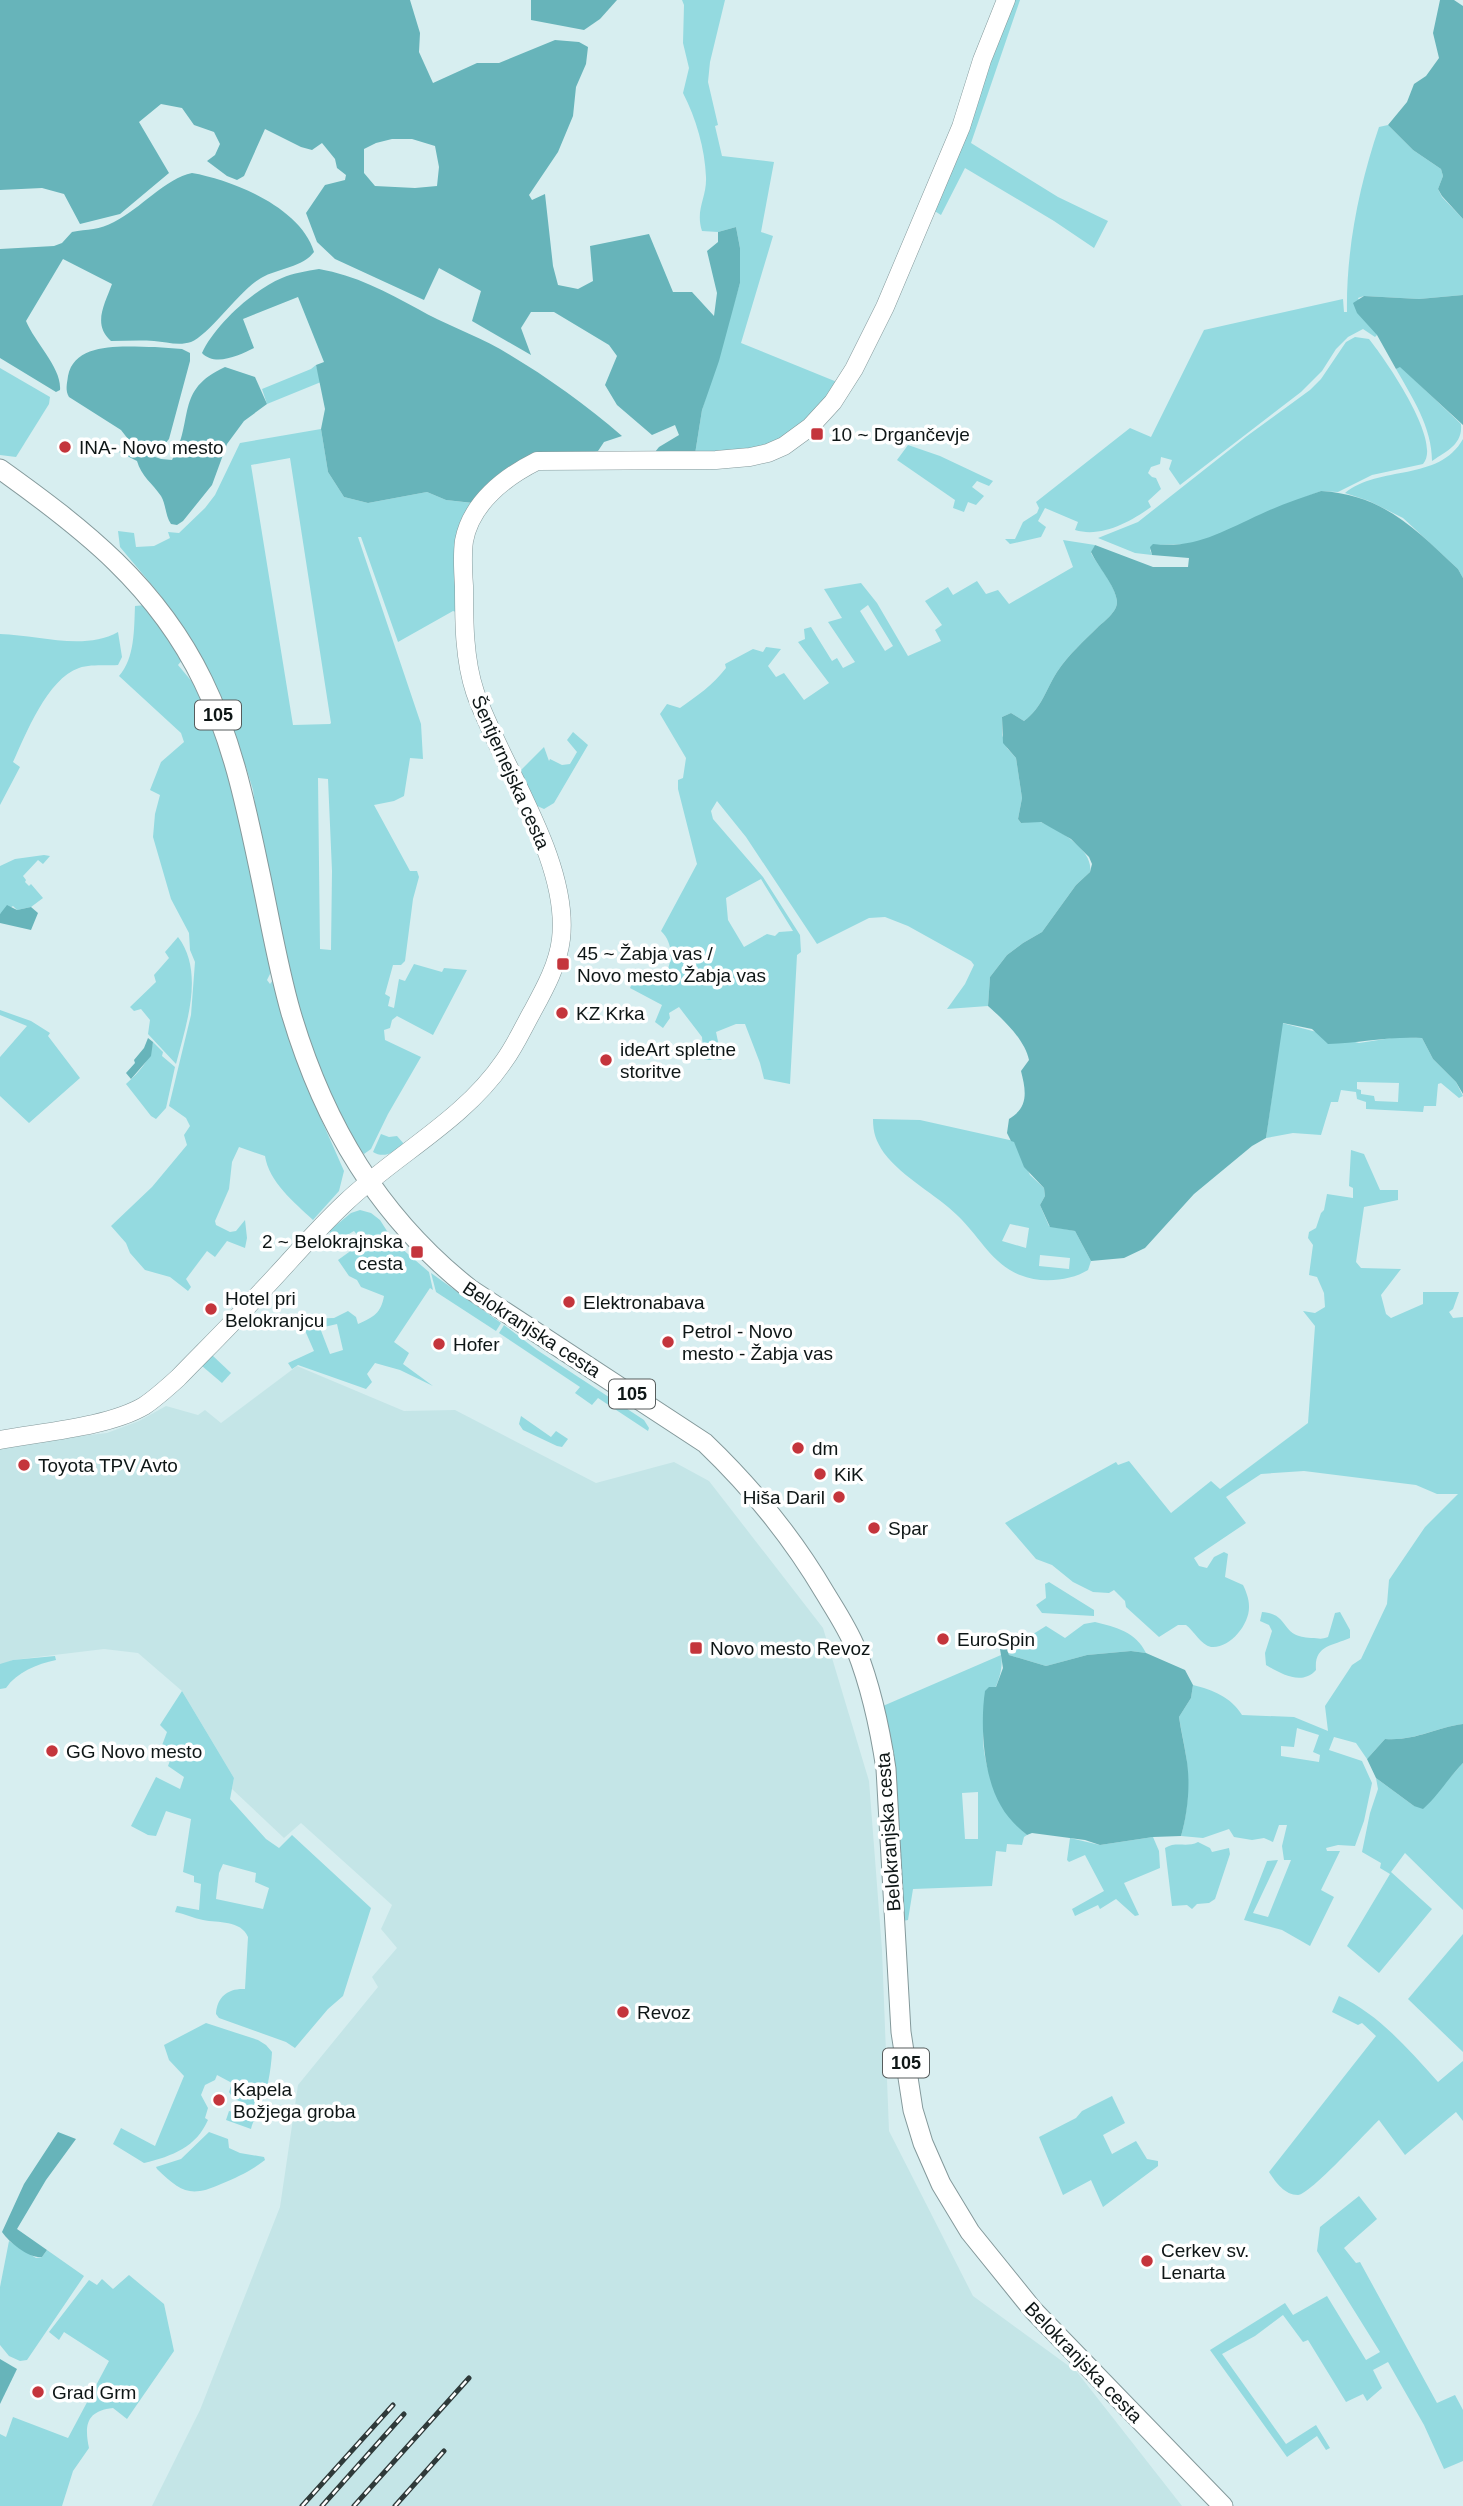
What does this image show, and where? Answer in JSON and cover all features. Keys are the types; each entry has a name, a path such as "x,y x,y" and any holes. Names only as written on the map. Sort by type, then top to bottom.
{"main road":[{"name":"Šentjernejska cesta","path":"0,1440 107,1420 132,1412 152,1400 178,1378 316,1231 369,1183 439,1128 483,1087 505,1061 544,990 561,942 561,905 553,870 474,690 465,634 463,563 464,540 473,517 495,489 516,472 537,461 716,460 768,453 784,446 810,427 833,402 854,369 885,307 956,139 982,60 1006,0"},
{"name":"105","path":"0,469 89,535 116,560 134,579 181,641 203,680 222,724 240,779 291,1013 331,1119 369,1183"},
{"name":"Belokranjska cesta","path":"369,1183 398,1221 442,1266 470,1289 705,1443 738,1474 808,1566 856,1648 882,1739 901,2032 913,2110 923,2144 941,2184 970,2232 1033,2310 1223,2506"}],"shaded area":[{"path":"0,0 410,0 420,33 419,52 433,83 477,63 499,63 555,40 579,42 588,47 586,64 576,87 573,116 558,152 529,195 532,200 545,194 553,266 558,285 578,289 593,281 590,246 649,234 673,292 692,292 714,316 717,293 707,251 718,242 718,232 736,227 740,248 740,283 719,361 702,410 695,454 655,452 679,435 675,425 652,435 617,405 605,385 617,356 609,345 554,312 531,312 521,328 531,355 472,321 481,291 439,268 424,300 335,259 317,242 306,213 325,185 345,180 346,175 337,168 335,159 322,143 312,150 265,129 244,176 237,180 207,161 215,155 220,144 214,132 194,125 182,108 161,104 139,122 169,173 120,214 80,224 64,194 42,188 0,190","holes":["392,139 412,139 435,146 439,167 437,186 375,186 364,173 364,149"]},
{"path":"531,0 617,0 600,19 584,30 531,20"},
{"path":"682,0 725,0 710,62 708,82 722,156 774,162 761,232 773,236 741,343 837,382 815,411 797,428 777,441 750,449 695,454 702,410 740,283 740,248 736,227 718,232 702,231 700,223 706,184 705,166 699,134 683,93 689,68 683,43"},
{"path":"1011,0 1020,0 971,143 1058,197 1108,221 1094,248 965,168 941,215 933,210"},
{"path":"1440,0 1454,0 1463,6 1463,219 1438,189 1443,176 1441,169 1413,150 1388,125 1407,102 1414,84 1426,76 1439,58 1433,33"},
{"path":"1388,125 1413,150 1441,169 1443,176 1438,189 1463,219 1463,295 1419,299 1358,298 1377,335 1375,337 1363,329 1348,337 1336,349 1322,371 1301,392 1180,485 1169,469 1172,460 1161,457 1160,464 1151,467 1148,473 1156,478 1161,489 1148,501 1151,507 1125,523 1095,532 1075,530 1078,522 1045,508 1038,521 1046,527 1041,537 1010,544 1005,539 1015,539 1023,522 1037,513 1039,508 1036,502 1130,428 1151,437 1204,330 1343,299 1344,312 1347,312 1351,242 1365,172 1379,127"},
{"path":"192,173 227,182 264,199 295,222 307,236 314,252 302,262 258,280 241,294 206,332 191,342 182,344 111,341 102,328 101,321 112,284 63,259 26,321 57,373 60,390 56,392 0,358 0,249 54,246 62,243 72,232 109,225 163,187"},
{"path":"319,269 345,275 395,296 500,349 563,390 622,436 604,442 598,451 555,455 473,503 446,500 427,492 368,503 344,497 328,472 321,429 325,409 316,365 324,362 298,297 243,319 254,348 220,359 207,357 202,353 225,320 259,291 286,276"},
{"path":"1463,295 1463,425 1400,367 1396,369 1377,335 1357,313 1353,303 1364,296 1419,299"},
{"path":"1355,337 1369,339 1409,401 1425,438 1427,453 1423,464 1372,475 1338,492 1321,491 1260,515 1218,536 1191,544 1156,545 1150,550 1152,555 1135,553 1098,538 1138,522 1310,390 1321,379 1346,342"},
{"path":"117,347 182,349 190,353 190,361 169,439 164,445 154,447 128,439 121,430 69,397 67,387 73,364 91,351"},
{"path":"316,365 321,382 267,404 262,389"},
{"path":"1400,366 1461,424 1457,442 1432,461 1425,424 1396,369"},
{"path":"225,367 255,377 267,404 244,421 227,444 212,485 183,521 177,525 171,524 161,496 144,476 137,461 119,452 127,447 172,460 179,445 192,396 209,376"},
{"path":"0,368 50,397 49,404 16,457 0,455"},
{"path":"321,429 328,472 344,497 368,503 427,492 446,500 472,503 456,612 453,611 398,642 361,537 358,537 421,724 423,759 410,758 404,796 374,805 410,871 417,871 419,877 413,899 405,961 401,965 393,965 385,994 390,997 388,1006 394,1008 399,979 405,981 414,964 442,972 444,968 467,970 433,1035 397,1016 392,1020 390,1028 384,1030 385,1040 421,1057 371,1149 364,1154 335,1111 297,1011 259,835 253,790 246,767 193,649 161,596 120,547 118,531 134,533 136,547 154,546 170,538 168,532 179,533 215,495 240,443","holes":["290,458 331,723 330,724 293,725 251,465","318,778 328,779 332,871 331,950 320,949"]},
{"path":"1463,439 1463,578 1458,569 1403,518 1369,501 1345,493 1374,479 1439,462 1452,453"},
{"path":"908,445 940,456 993,481 989,486 977,481 972,487 984,496 976,505 968,502 964,512 953,508 955,500 897,460"},
{"path":"1321,491 1363,499 1397,516 1458,569 1463,578 1463,1094 1456,1082 1433,1059 1422,1038 1328,1044 1312,1029 1283,1023 1266,1138 1252,1146 1194,1194 1145,1248 1124,1258 1091,1261 1075,1231 1050,1227 1040,1205 1045,1196 1044,1188 1024,1167 1014,1142 1007,1133 1009,1119 1023,1104 1025,1092 1021,1071 1029,1060 1018,1038 988,1006 990,977 1007,955 1042,932 1076,885 1090,872 1092,864 1089,857 1071,839 1041,822 1021,823 1018,819 1022,798 1016,758 1003,743 1002,717 1011,713 1024,721 1030,716 1066,659 1111,616 1117,605 1113,589 1091,552 1095,545 1153,567 1188,567 1189,558 1152,555 1150,547 1153,544 1183,544 1209,537"},
{"path":"1063,540 1095,545 1091,553 1113,589 1117,605 1110,616 1066,659 1030,716 1024,721 1011,713 1002,717 1002,735 1007,748 1016,758 1022,798 1018,819 1021,823 1041,822 1067,836 1082,849 1090,864 1090,872 1076,885 1042,932 1007,955 990,977 988,1006 947,1009 965,984 974,965 908,926 885,917 869,918 817,944 746,837 717,801 711,811 713,819 763,877 800,935 801,952 797,955 790,1084 764,1079 745,1024 736,1024 716,1032 722,1060 704,1060 702,1037 679,1007 669,1013 670,1018 663,1028 655,1022 662,1005 630,988 635,977 656,984 666,973 670,951 661,931 697,864 678,789 678,780 683,778 686,758 660,714 667,704 680,708 716,680 726,668 725,664 753,649 763,652 766,647 781,649 768,666 776,677 784,673 804,700 829,683 798,642 805,639 804,629 811,627 832,661 837,658 843,668 855,662 828,622 842,618 824,589 861,583 877,603 908,656 941,641 935,630 942,625 925,601 948,587 953,595 977,581 986,594 998,590 1009,604 1073,567","holes":["868,605 893,646 885,651 860,611","761,879 793,931 779,932 775,936 767,934 744,947 728,920 726,898"]},
{"path":"145,605 183,659 178,665 199,690 214,727 240,816 271,972 267,980 270,984 273,980 314,1103 344,1171 339,1191 313,1220 277,1183 265,1156 239,1147 232,1162 229,1189 215,1221 216,1225 230,1232 236,1231 245,1220 245,1248 227,1241 215,1257 207,1251 186,1279 191,1287 188,1291 170,1277 145,1270 111,1226 152,1187 187,1145 184,1135 190,1126 186,1118 169,1106 191,1015 195,962 190,950 189,933 171,899 153,837 160,795 150,790 161,762 184,742 181,733 119,676 131,652 135,606"},
{"path":"118,632 122,657 118,665 79,668 57,683 47,695 13,762 20,767 0,805 0,634 76,641 105,638"},
{"path":"573,732 588,745 554,803 544,809 535,805 520,771 544,747 549,761 550,759 562,765 570,764 577,752 567,740"},
{"path":"50,856 43,864 38,860 23,876 25,882 29,886 31,884 43,898 31,907 17,910 13,906 0,914 0,866 15,859"},
{"path":"7,905 17,910 31,907 38,913 31,930 0,923 0,914"},
{"path":"178,937 186,951 192,982 188,1016 176,1064 148,1034 150,1020 141,1009 134,1011 130,1007 156,982 154,975 169,958 165,952"},
{"path":"0,1010 31,1021 50,1033 48,1036 80,1078 29,1123 0,1096 0,1057 27,1026 0,1015"},
{"path":"1282,1023 1359,1043 1398,1037 1422,1038 1433,1059 1456,1082 1463,1096 1459,1098 1441,1083 1438,1084 1436,1106 1424,1106 1423,1112 1366,1109 1366,1102 1357,1099 1356,1092 1341,1090 1338,1102 1331,1102 1321,1135 1293,1133 1266,1138","holes":["1357,1082 1399,1083 1398,1102 1375,1101 1374,1096 1361,1094 1361,1090 1357,1089"]},
{"path":"148,1038 153,1042 151,1056 131,1079 126,1073 135,1063 134,1060"},
{"path":"153,1042 163,1052 162,1056 175,1067 166,1108 156,1119 126,1084 144,1065"},
{"path":"873,1119 920,1120 1014,1141 1030,1175 1044,1188 1045,1196 1040,1205 1049,1226 1075,1231 1091,1261 1088,1270 1073,1277 1037,1280 1020,1275 1001,1264 966,1224 910,1179 884,1153 874,1133","holes":["1010,1224 1029,1228 1026,1248 1002,1241","1040,1255 1070,1258 1069,1269 1039,1266"]},
{"path":"381,1134 397,1136 404,1144 389,1154 377,1154 373,1152"},
{"path":"1351,1150 1364,1154 1380,1190 1398,1190 1398,1200 1364,1207 1356,1262 1361,1268 1401,1269 1381,1295 1386,1314 1391,1318 1423,1304 1423,1292 1459,1292 1453,1309 1449,1312 1453,1318 1463,1317 1463,1724 1406,1738 1385,1739 1367,1759 1356,1743 1334,1737 1329,1750 1362,1761 1372,1783 1364,1821 1355,1846 1338,1845 1326,1848 1327,1851 1340,1851 1321,1890 1334,1897 1310,1946 1282,1930 1244,1920 1267,1861 1278,1860 1253,1913 1268,1917 1291,1860 1284,1860 1282,1846 1287,1825 1279,1825 1273,1842 1264,1838 1252,1840 1234,1837 1229,1829 1203,1838 1181,1836 1187,1807 1188,1776 1179,1717 1191,1698 1193,1685 1221,1695 1233,1703 1242,1715 1294,1717 1328,1731 1325,1706 1352,1665 1361,1659 1387,1604 1389,1580 1425,1527 1458,1494 1437,1494 1416,1485 1304,1471 1261,1474 1226,1497 1246,1523 1194,1558 1199,1566 1207,1568 1214,1557 1224,1552 1228,1554 1225,1577 1243,1585 1248,1598 1248,1613 1238,1634 1218,1647 1204,1644 1186,1625 1178,1625 1159,1637 1126,1607 1125,1601 1114,1590 1109,1593 1093,1592 1073,1582 1052,1565 1036,1559 1005,1523 1116,1462 1118,1465 1129,1461 1171,1513 1211,1481 1220,1489 1308,1423 1315,1326 1303,1311 1315,1313 1325,1307 1324,1293 1317,1277 1309,1275 1313,1245 1308,1238 1309,1232 1316,1228 1327,1194 1353,1198 1353,1188 1349,1186","holes":["1297,1728 1319,1735 1313,1752 1320,1755 1319,1762 1281,1756 1281,1746 1294,1747"]},
{"path":"360,1210 371,1213 380,1220 394,1242 429,1272 433,1290 430,1288 394,1342 409,1353 403,1364 433,1386 400,1370 375,1363 367,1374 372,1382 366,1389 298,1365 292,1369 288,1363 314,1351 300,1319 334,1318 348,1311 356,1317 358,1324 372,1317 381,1307 384,1296 361,1287 338,1260 363,1242 354,1231 337,1241 329,1231 351,1213","holes":["337,1324 343,1350 330,1354 320,1328"]},
{"path":"431,1273 501,1323 496,1331 436,1292"},
{"path":"504,1325 537,1350 644,1420 648,1431 598,1398 592,1405 575,1393 580,1387 499,1333"},
{"path":"212,1355 231,1373 222,1383 202,1366"},
{"name":"Revoz","path":"297,1366 404,1411 455,1410 596,1483 674,1462 709,1481 823,1628 869,1781 882,1950 889,2131 973,2296 1077,2372 1182,2506 152,2506 200,2410 280,2207 298,2085 378,1987 372,1977 397,1948 381,1929 392,1905 301,1823 284,1838 232,1789 234,1778 182,1691 138,1653 104,1649 13,1660 0,1665 0,1445 107,1433 139,1421 166,1406 198,1415 205,1410 221,1423"},
{"path":"521,1416 551,1437 556,1431 568,1439 562,1447 557,1446 523,1430 519,1424"},
{"path":"1049,1582 1094,1610 1094,1616 1042,1613 1036,1605 1046,1598 1045,1584"},
{"path":"1262,1612 1277,1617 1294,1634 1321,1639 1328,1637 1335,1613 1340,1612 1350,1630 1350,1638 1321,1651 1316,1670 1310,1675 1291,1677 1266,1665 1265,1653 1272,1631 1269,1625 1260,1621"},
{"path":"1095,1622 1118,1628 1131,1635 1146,1653 1131,1651 1087,1655 1046,1666 1009,1655 1006,1646 1017,1644 1046,1626 1065,1638 1084,1624"},
{"path":"1006,1646 1009,1655 1046,1666 1087,1655 1131,1651 1146,1653 1185,1670 1193,1685 1191,1698 1179,1717 1188,1776 1187,1807 1181,1836 1100,1845 1085,1840 1032,1833 1027,1835 1012,1822 1001,1806 990,1780 983,1734 985,1691 989,1687 996,1687 1003,1668 1000,1649"},
{"path":"1001,1655 999,1679 985,1717 984,1748 999,1797 1016,1824 1027,1835 1022,1845 1007,1844 1006,1852 996,1851 992,1886 913,1889 908,1920 898,1922 876,1709","holes":["978,1792 978,1839 965,1839 962,1793"]},
{"path":"55,1656 56,1660 28,1669 6,1688 0,1689 0,1664"},
{"path":"182,1691 234,1778 230,1799 266,1839 279,1848 292,1835 371,1908 343,1996 328,2009 295,2048 286,2042 219,2018 216,2014 219,2002 225,1994 245,1989 248,1937 235,1925 175,1912 177,1906 199,1910 201,1884 194,1882 194,1876 183,1872 191,1819 166,1811 156,1836 131,1826 156,1777 180,1789 184,1777 168,1766 172,1755 161,1748 167,1732 160,1725","holes":["223,1864 256,1873 255,1882 269,1888 263,1909 216,1899 219,1873"]},
{"path":"1463,1724 1463,1763 1423,1809 1414,1806 1376,1778 1367,1759 1385,1739 1406,1738"},
{"path":"1463,1763 1463,1910 1405,1853 1391,1872 1432,1909 1379,1973 1347,1946 1390,1874 1380,1868 1381,1863 1362,1852 1378,1789 1376,1778 1414,1806 1442,1786"},
{"path":"1153,1837 1159,1851 1160,1868 1124,1883 1139,1915 1135,1916 1116,1899 1100,1909 1098,1905 1075,1916 1072,1909 1104,1891 1085,1855 1069,1862 1067,1860 1070,1838 1100,1845"},
{"path":"1198,1842 1212,1852 1229,1848 1230,1854 1215,1899 1209,1903 1197,1904 1192,1909 1187,1905 1172,1906 1165,1848"},
{"path":"1463,1934 1463,2052 1408,1999"},
{"path":"1339,1996 1380,2023 1438,2082 1463,2061 1463,2121 1456,2112 1405,2155 1379,2120 1314,2185 1298,2195 1288,2193 1269,2172 1376,2036 1362,2023 1358,2025 1332,2012"},
{"path":"206,2023 258,2040 272,2052 265,2096 259,2112 251,2129 226,2120 229,2111 238,2113 241,2102 229,2092 232,2083 217,2075 215,2080 205,2085 201,2095 208,2108 205,2118 208,2120 197,2137 174,2153 144,2163 113,2144 121,2128 155,2146 184,2076 169,2060 164,2045"},
{"path":"1112,2096 1125,2123 1103,2135 1112,2154 1136,2141 1147,2159 1158,2161 1158,2166 1103,2207 1091,2180 1063,2195 1039,2137"},
{"path":"58,2132 76,2139 46,2180 17,2229 47,2250 42,2257 37,2257 20,2249 2,2232 24,2184"},
{"path":"209,2132 228,2139 229,2148 240,2153 264,2157 265,2160 233,2179 201,2191 180,2188 157,2169 156,2167 181,2159"},
{"path":"1359,2196 1377,2219 1344,2248 1356,2263 1360,2262 1437,2403 1455,2395 1463,2410 1463,2461 1444,2469 1424,2425 1388,2362 1373,2370 1382,2388 1367,2401 1363,2394 1346,2402 1308,2340 1303,2342 1283,2315 1255,2336 1222,2354 1286,2444 1316,2425 1330,2448 1326,2450 1317,2436 1287,2457 1210,2350 1285,2303 1293,2315 1327,2296 1366,2360 1380,2352 1317,2251 1320,2227"},
{"path":"9,2241 36,2258 42,2257 47,2250 84,2276 27,2360 20,2361 9,2356 0,2345 0,2287"},
{"path":"129,2275 164,2304 174,2351 127,2419 113,2408 98,2412 89,2420 89,2448 73,2471 62,2506 0,2506 0,2434 6,2437 13,2417 68,2438 109,2361 64,2332 59,2340 49,2332 89,2280 97,2285 102,2279 113,2289"},
{"path":"0,2359 17,2369 0,2404"}],"railway":[{"path":"354,2506 469,2378"},
{"path":"302,2506 393,2405"},
{"path":"322,2506 404,2414"},
{"path":"395,2506 444,2451"}],"place":[{"name":"10 ~ Drgančevje","path":"817,434"},
{"name":"INA- Novo mesto","path":"65,447"},
{"name":"45 ~ Žabja vas / Novo mesto Žabja vas","path":"563,964"},
{"name":"KZ Krka","path":"562,1013"},
{"name":"ideArt spletne storitve","path":"606,1060"},
{"name":"2 ~ Belokrajnska cesta","path":"417,1252"},
{"name":"Elektronabava","path":"569,1302"},
{"name":"Hotel pri Belokranjcu","path":"211,1309"},
{"name":"Petrol - Novo mesto - Žabja vas","path":"668,1342"},
{"name":"Hofer","path":"439,1344"},
{"name":"dm","path":"798,1448"},
{"name":"Toyota TPV Avto","path":"24,1465"},
{"name":"KiK","path":"820,1474"},
{"name":"Hiša Daril","path":"839,1497"},
{"name":"Spar","path":"874,1528"},
{"name":"EuroSpin","path":"943,1639"},
{"name":"Novo mesto Revoz","path":"696,1648"},
{"name":"GG Novo mesto","path":"52,1751"},
{"name":"Revoz","path":"623,2012"},
{"name":"Kapela Božjega groba","path":"219,2100"},
{"name":"Cerkev sv. Lenarta","path":"1147,2261"},
{"name":"Grad Grm","path":"38,2392"}]}
